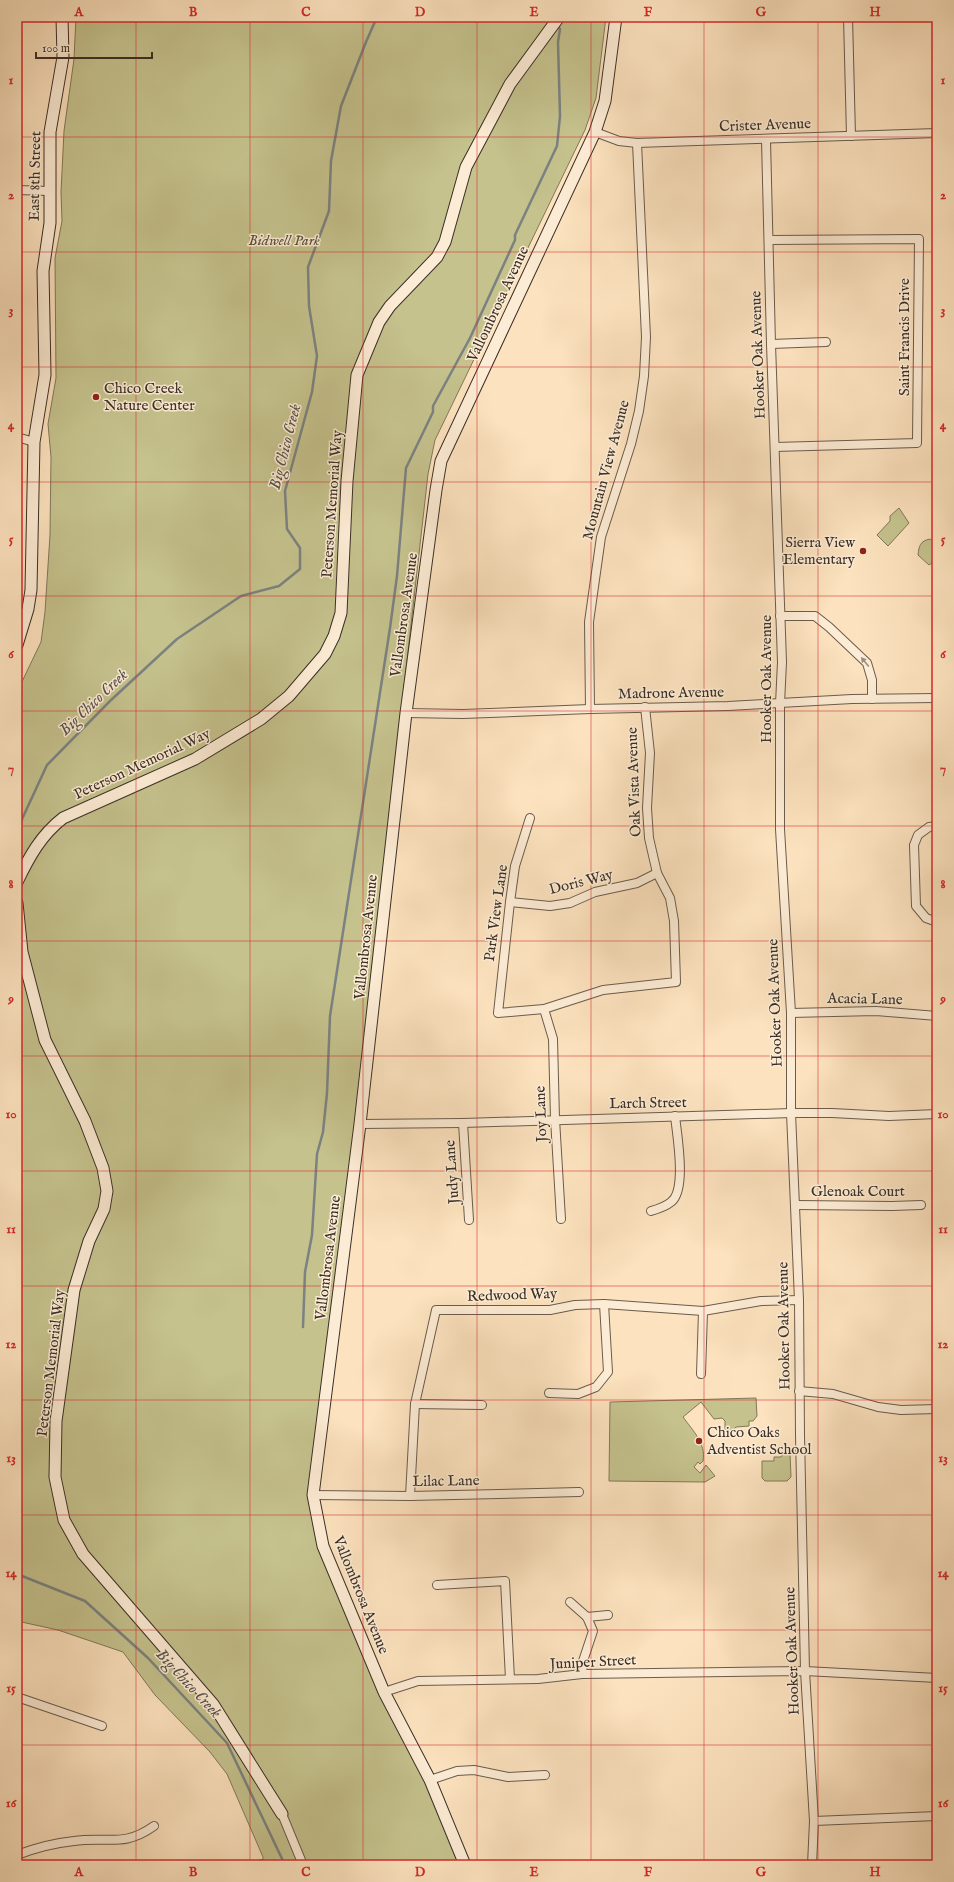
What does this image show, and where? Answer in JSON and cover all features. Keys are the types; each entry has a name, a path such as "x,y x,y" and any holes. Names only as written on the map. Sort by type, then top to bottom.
{"street":[{"name":"East 8th Street","path":"17,643 28,609 31,590 34,442 45,375 43,271 50,223 50,132 63,57 62,17"},
{"name":"Peterson Memorial Way","path":"17,882 38,844 51,827 63,818 195,759 261,719 289,696 325,654 334,636 341,613 347,481 357,375 379,322 390,306 437,257 445,242 466,167 510,84 559,17"},
{"name":"Vallombrosa Avenue","path":"465,1865 430,1780 384,1692 323,1546 313,1495 360,1124 406,713 441,461 595,132 606,101 616,17"},
{"path":"848,17 850,136"},
{"name":"Crister Avenue","path":"595,132 619,141 638,143 766,140 937,133"},
{"name":"Hooker Oak Avenue","path":"766,140 771,344 776,447 782,662 780,704 780,829 792,1013 791,1113 799,1300 799,1391 805,1671 814,1821 812,1865"},
{"name":"Mountain View Avenue","path":"590,709 589,622 601,537 631,444 639,411 644,376 646,337 638,143"},
{"path":"17,190 49,191"},
{"name":"Saint Francis Drive","path":"769,240 919,239 917,443 776,447"},
{"path":"771,344 826,342"},
{"path":"17,437 34,442"},
{"path":"780,616 815,616 829,627 867,663 872,680 872,699"},
{"name":"Madrone Avenue","path":"406,713 463,714 937,698"},
{"name":"Oak Vista Avenue","path":"498,1013 544,1009 603,990 676,982 674,921 670,898 657,873 649,838 647,808 650,753 645,708"},
{"name":"Park View Lane","path":"498,1013 515,866 530,818"},
{"path":"937,826 929,827 918,835 914,845 916,906 926,918 937,922"},
{"name":"Doris Way","path":"510,902 550,906 570,903 595,892 637,883 657,873"},
{"name":"Peterson Memorial Way","path":"17,904 22,952 45,1040 85,1121 102,1168 107,1191 104,1209 90,1241 74,1290 56,1421 55,1476 64,1520 83,1554 213,1704 282,1814 303,1865"},
{"name":"Joy Lane","path":"544,1009 553,1038 555,1119 561,1219"},
{"name":"Acacia Lane","path":"792,1013 876,1011 937,1016"},
{"name":"Larch Street","path":"360,1124 463,1123 791,1113 832,1113 889,1116 937,1114"},
{"path":"651,1211 672,1202 678,1192 680,1175 675,1116"},
{"name":"Judy Lane","path":"463,1123 469,1220"},
{"name":"Glenoak Court","path":"796,1205 921,1205"},
{"name":"Redwood Way","path":"410,1496 415,1404 436,1310 550,1310 575,1305 604,1304 703,1311 761,1301 799,1300"},
{"path":"549,1393 578,1394 596,1386 608,1372 604,1304"},
{"path":"700,1374 703,1311"},
{"path":"799,1391 833,1394 878,1407 901,1410 937,1409"},
{"path":"415,1404 482,1405"},
{"name":"Lilac Lane","path":"313,1495 410,1496 579,1492"},
{"path":"437,1585 505,1581 510,1679"},
{"path":"570,1602 587,1617 593,1631 583,1661 582,1674"},
{"path":"587,1617 608,1615"},
{"name":"Juniper Street","path":"384,1692 418,1681 538,1679 582,1674 805,1671 937,1678"},
{"path":"17,1697 102,1726"},
{"path":"430,1780 458,1771 474,1770 508,1777 545,1775"},
{"path":"814,1821 937,1816"},
{"path":"17,1855 29,1850 75,1840 126,1840 141,1835 154,1826"}],"green space":[{"name":"Bidwell Park","path":"76,17 606,17 596,98 585,130 435,440 428,474 313,1495 323,1546 465,1865 263,1865 263,1857 227,1774 210,1752 155,1695 123,1652 58,1630 17,1621 17,692 41,642 45,612 50,535 51,457 48,424 56,378 55,258 62,221 61,192 64,131 74,59"},
{"path":"899,508 909,523 888,546 877,535 890,521 890,516"},
{"path":"930,539 937,545 937,559 929,565 918,555 921,544"},
{"path":"756,1398 757,1416 753,1421 749,1421 749,1426 736,1427 728,1435 725,1432 725,1421 722,1418 714,1419 701,1402 683,1417 695,1432 703,1448 703,1461 700,1464 698,1462 694,1467 700,1473 706,1465 715,1476 705,1482 609,1481 610,1402"},
{"path":"784,1453 790,1453 791,1477 787,1481 765,1481 762,1478 762,1461 774,1461 774,1457 781,1457"}],"waterway":[{"name":"Big Chico Creek","path":"17,830 47,765 110,701 177,639 241,596 279,586 300,569 300,548 287,529 285,491 312,392 317,356 309,306 308,267 329,211 331,161 341,106 377,17"},
{"path":"303,1327 305,1272 312,1235 317,1154 323,1132 327,1093 330,1016 390,628 397,576 406,468 433,412 433,406 470,338 515,240 515,235 557,146 560,116 558,42 560,29 557,25"},
{"name":"Big Chico Creek","path":"17,1574 85,1601 148,1658 227,1743 285,1865"}],"place":[{"name":"Chico Creek Nature Center","path":"96,397"},
{"name":"Sierra View Elementary","path":"863,551"},
{"name":"Chico Oaks Adventist School","path":"699,1441"}]}
